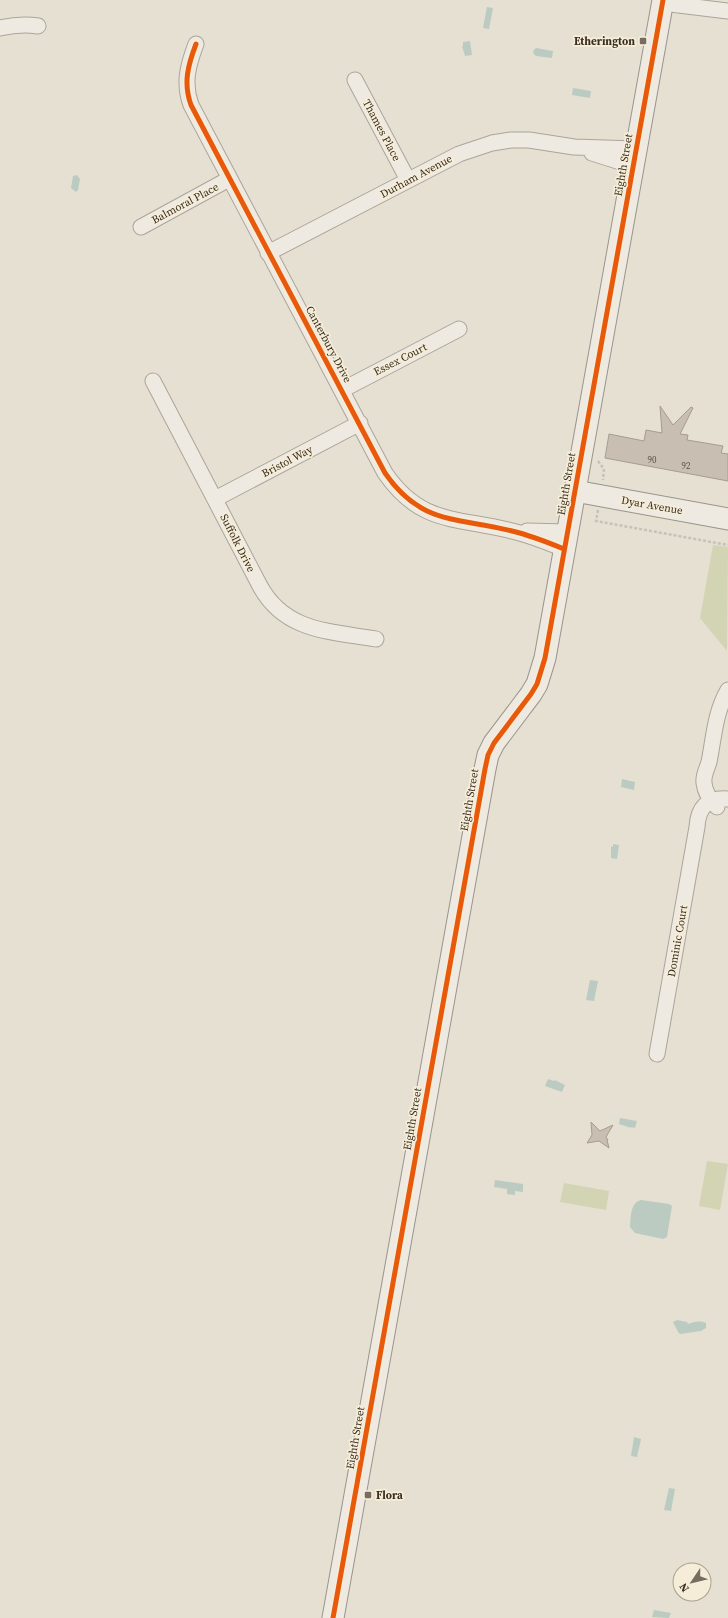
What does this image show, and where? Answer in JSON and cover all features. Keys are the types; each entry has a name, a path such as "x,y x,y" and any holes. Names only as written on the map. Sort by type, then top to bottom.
{"street":[{"path":"707,0 728,4"},
{"path":"662,2 728,11"},
{"name":"Eighth Street","path":"333,1618 485,769 488,755 494,743 531,694 541,673 662,2"},
{"path":"0,28 19,24 38,26"},
{"name":"Canterbury Drive","path":"196,44 187,71 186,82 187,95 191,106 360,423 385,473 401,494 411,503 439,516 566,540"},
{"name":"Thames Place","path":"355,80 408,180"},
{"name":"Durham Avenue","path":"268,252 459,154 492,142 529,140 634,158"},
{"name":"Balmoral Place","path":"141,227 230,179"},
{"name":"Essex Court","path":"342,390 459,329"},
{"name":"Suffolk Drive","path":"153,382 266,598 285,616 298,623 313,628 376,639"},
{"name":"Bristol Way","path":"215,499 360,423"},
{"name":"Dyar Avenue","path":"575,491 728,519"},
{"name":"Dominic Court","path":"657,1054 697,827 706,814 720,803 710,781 708,763 721,703 728,690"}],"path":[{"path":"596,521 728,545"}],"green space":[{"path":"713,545 728,547 727,651 700,618"},
{"path":"707,1161 728,1164 720,1210 699,1206"},
{"path":"564,1183 609,1191 606,1210 560,1202"}],"shaded area":[{"path":"487,7 493,8 489,29 483,28"},
{"path":"470,41 472,55 465,56 462,46 463,42"},
{"path":"536,48 553,51 552,58 536,56 533,53"},
{"path":"573,88 591,91 590,98 572,95"},
{"path":"77,175 80,179 78,190 76,192 71,188 73,176"},
{"path":"622,779 635,782 634,790 621,787"},
{"path":"613,844 619,845 617,859 611,858 611,846 613,847"},
{"path":"590,980 598,981 594,1001 586,1000"},
{"path":"548,1079 555,1080 565,1085 562,1092 545,1086"},
{"path":"620,1118 637,1121 635,1128 619,1124"},
{"path":"495,1180 523,1184 523,1192 515,1191 515,1195 507,1194 507,1189 494,1187"},
{"path":"641,1200 669,1204 672,1206 667,1237 663,1239 635,1233 630,1227 633,1207"},
{"path":"677,1320 687,1322 688,1324 703,1322 706,1323 706,1328 701,1331 680,1334 673,1322"},
{"path":"634,1437 641,1439 637,1457 631,1456"},
{"path":"669,1488 675,1489 671,1511 664,1510"},
{"path":"654,1610 671,1613 669,1618 652,1617"}],"building":[{"path":"660,406 673,425 691,407 693,408 680,434 688,435 687,440 723,446 721,453 728,454 728,481 605,458 609,434 644,441 646,430 662,433"},
{"path":"591,1122 600,1131 613,1125 606,1137 609,1148 599,1141 587,1143 592,1135"}],"cycle path":[{"path":"333,1618 485,769 488,755 494,743 537,684 545,658 663,0"},
{"path":"196,44 189,67 187,82 191,105 385,473 398,490 426,511 457,520 518,533 564,549"}],"place":[{"name":"Etherington","path":"643,41"},
{"name":"Flora","path":"368,1495"}]}
